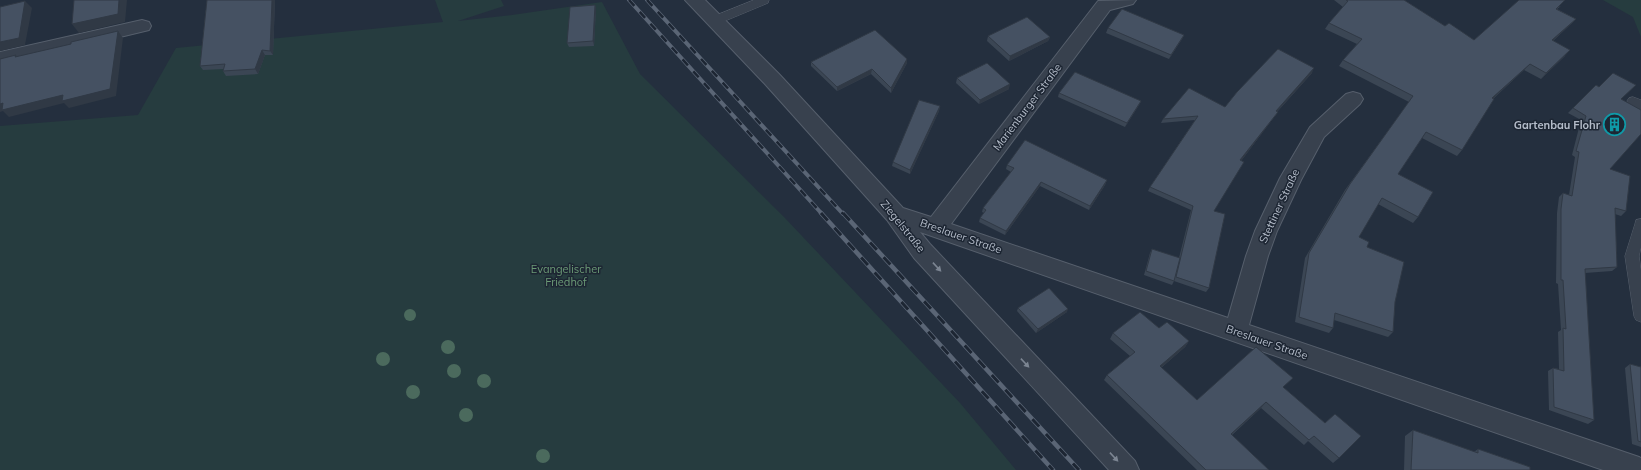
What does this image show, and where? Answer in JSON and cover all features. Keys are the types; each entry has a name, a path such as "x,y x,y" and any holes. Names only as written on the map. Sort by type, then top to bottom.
{"street":[{"name":"Ziegelstraße","path":"694,0 716,20 772,78 895,214 922,251 1126,470"},
{"name":"Marienburger Straße","path":"936,227 1104,5 1127,0"},
{"path":"0,59 142,26"},
{"name":"Stettiner Straße","path":"1236,331 1257,256 1266,231 1291,178 1317,132 1353,100"},
{"name":"Breslauer Straße","path":"895,214 1638,470"}],"lane":[{"path":"716,20 760,1"},
{"path":"1641,224 1632,256 1641,316"}],"green space":[{"name":"Evangelischer Friedhof","path":"435,0 501,0 504,6 458,21 602,2 640,74 784,217 960,403 1016,470 0,470 0,126 138,115 176,48 443,22"},
{"path":"1603,0 1641,0 1641,37 1633,17"}],"building":[{"path":"74,0 119,0 118,14 72,24"},
{"path":"207,0 272,0 270,51 262,50 255,69 223,71 225,64 200,66"},
{"path":"1346,0 1404,0 1445,26 1449,23 1474,40 1519,0 1565,0 1556,9 1576,19 1552,40 1570,50 1546,73 1530,64 1492,98 1494,99 1462,150 1426,132 1398,174 1433,192 1418,217 1382,198 1359,237 1369,242 1367,247 1404,262 1395,302 1393,332 1335,313 1333,328 1299,317 1309,253 1350,184 1413,96 1343,60 1362,39 1329,23 1348,1"},
{"path":"25,1 19,38 0,42 0,7"},
{"path":"595,5 593,41 567,43 570,7"},
{"path":"1122,9 1184,35 1171,55 1108,28"},
{"path":"1027,17 1050,37 1010,56 988,36"},
{"path":"875,30 907,59 891,88 872,69 837,87 811,62"},
{"path":"118,31 110,89 62,101 63,95 2,110 3,103 0,104 0,59 71,44 71,42"},
{"path":"1278,49 1314,68 1276,111 1278,112 1240,160 1244,162 1214,211 1225,214 1209,288 1176,277 1193,206 1150,187 1198,116 1163,119 1189,88 1225,107 1237,92"},
{"path":"987,63 1010,84 980,100 957,78"},
{"path":"1075,72 1141,101 1127,123 1059,93"},
{"path":"1613,73 1636,85 1621,99 1641,110 1641,134 1610,169 1630,176 1626,211 1615,208 1617,267 1585,269 1594,420 1554,407 1553,368 1564,371 1563,328 1566,329 1563,280 1561,280 1561,209 1563,193 1572,196 1579,152 1576,151 1586,116 1573,108 1596,85 1599,87"},
{"path":"919,100 940,106 910,170 893,162"},
{"path":"1025,140 1107,180 1090,206 1041,182 1006,231 980,218 986,210 983,208 1014,168 1007,165"},
{"path":"1152,249 1180,258 1174,281 1146,271"},
{"path":"1049,288 1068,309 1038,329 1018,308"},
{"path":"1140,312 1159,328 1167,322 1189,341 1160,366 1197,400 1256,347 1293,378 1283,387 1325,423 1335,414 1361,436 1339,458 1314,436 1309,440 1266,402 1231,434 1269,470 1206,470 1107,375 1135,352 1113,333"},
{"path":"1630,364 1641,367 1641,442 1638,441"},
{"path":"1413,430 1478,453 1478,449 1530,467 1530,470 1411,470"}],"railway":[{"path":"629,0 822,214"},
{"path":"647,0 843,214"},
{"path":"821,213 1053,470"},
{"path":"843,213 1079,470"}],"place":[{"name":"Gartenbau Flohr","path":"1615,125"}]}
